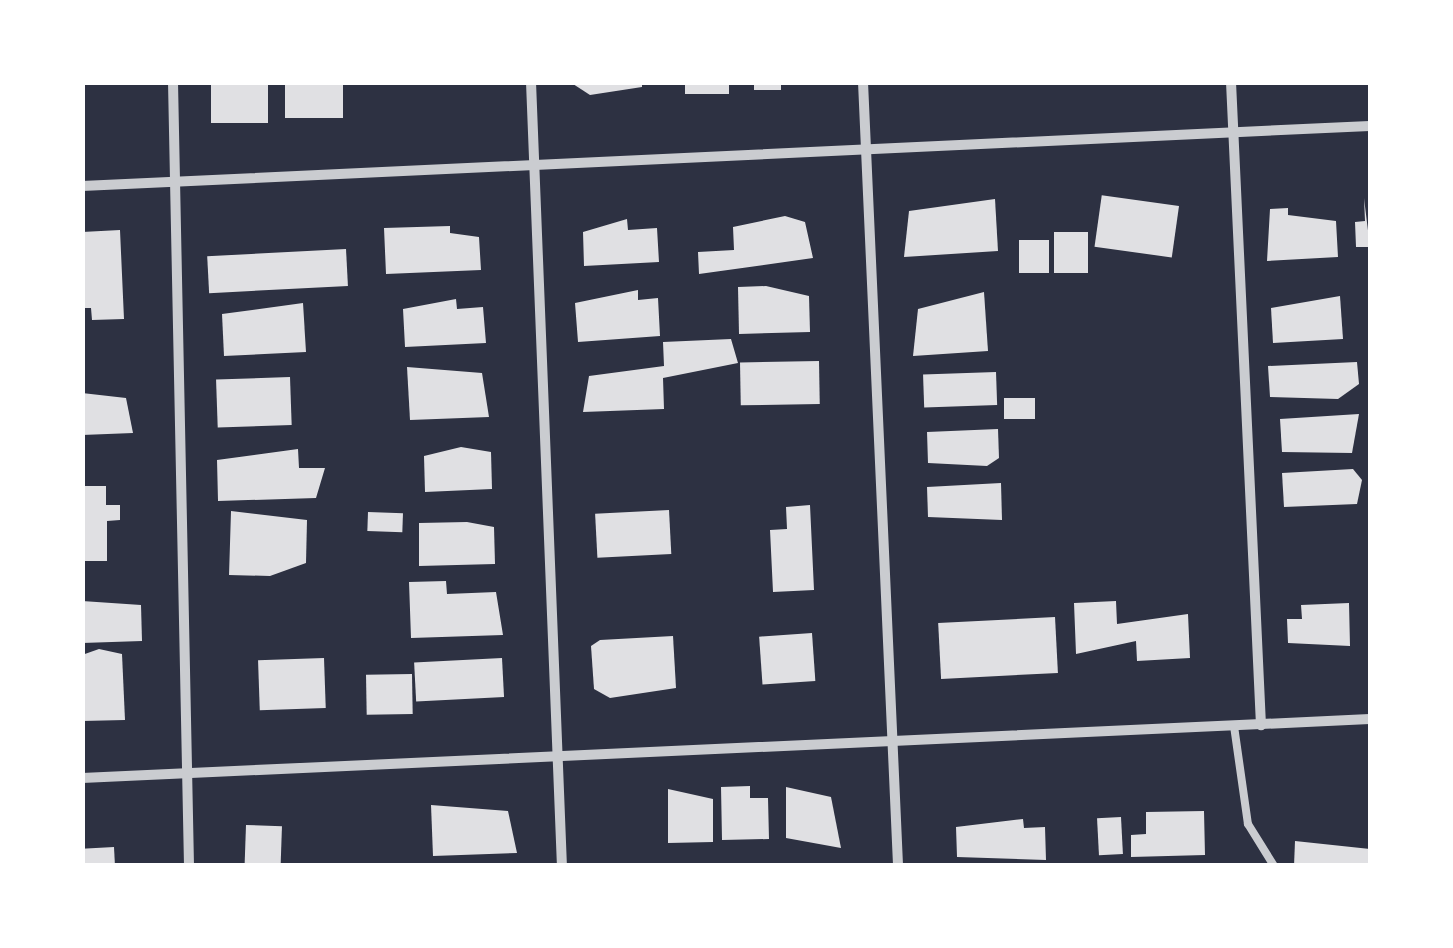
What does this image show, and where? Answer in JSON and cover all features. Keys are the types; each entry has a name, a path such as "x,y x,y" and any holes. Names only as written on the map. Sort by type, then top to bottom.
{"street":[{"path":"173,82 189,866"},
{"path":"530,82 562,866"},
{"path":"863,82 898,866"},
{"path":"1231,82 1261,725"},
{"path":"82,186 1370,126"},
{"path":"82,778 893,734 1370,719"}],"lane":[{"path":"1234,726 1248,824 1274,866"}],"building":[{"path":"211,82 268,82 268,123 211,123"},
{"path":"285,82 343,82 343,118 285,118"},
{"path":"570,82 642,82 642,87 590,95"},
{"path":"685,82 729,82 729,94 685,94"},
{"path":"754,82 781,82 781,90 754,90"},
{"path":"1102,195 1179,206 1172,257 1095,247"},
{"path":"1364,198 1370,247 1356,247 1355,222 1365,221"},
{"path":"995,199 998,251 904,257 909,211"},
{"path":"1288,208 1288,215 1336,221 1338,257 1267,261 1270,209"},
{"path":"785,216 805,222 813,258 699,274 698,252 734,250 733,227"},
{"path":"627,219 628,230 657,228 659,262 584,266 583,232"},
{"path":"450,226 450,233 479,237 481,270 386,274 384,228"},
{"path":"120,230 124,319 92,320 91,308 82,308 82,232"},
{"path":"1054,232 1088,232 1088,273 1054,273"},
{"path":"1019,240 1049,240 1049,273 1019,273"},
{"path":"346,249 348,286 209,293 207,256"},
{"path":"766,286 809,296 810,332 739,334 738,287"},
{"path":"638,290 638,300 658,298 660,336 578,342 575,303"},
{"path":"984,292 988,351 913,356 918,309"},
{"path":"1340,296 1343,339 1273,343 1271,308"},
{"path":"456,299 457,309 483,307 486,343 405,347 403,309"},
{"path":"303,303 306,352 224,356 222,314"},
{"path":"731,339 738,363 663,378 664,409 583,412 589,376 664,366 663,342"},
{"path":"819,361 820,404 741,405 740,362"},
{"path":"1357,362 1359,384 1338,399 1270,397 1268,366"},
{"path":"407,367 482,373 489,417 410,420"},
{"path":"996,372 997,405 924,408 923,375"},
{"path":"290,377 292,425 218,428 216,380"},
{"path":"82,393 126,398 133,433 82,435"},
{"path":"1004,398 1035,398 1035,419 1004,419"},
{"path":"1359,414 1352,453 1282,452 1280,419"},
{"path":"998,429 999,458 987,466 928,463 927,432"},
{"path":"461,447 491,452 492,489 425,492 424,456"},
{"path":"298,449 299,468 325,468 316,498 218,501 217,460"},
{"path":"1353,469 1362,480 1357,504 1284,507 1282,473"},
{"path":"1001,483 1002,520 928,517 927,487"},
{"path":"82,486 106,486 106,505 120,505 120,520 107,521 107,561 82,561"},
{"path":"810,505 814,590 773,592 770,530 787,529 786,507"},
{"path":"669,510 671,554 597,558 595,514"},
{"path":"231,511 307,520 306,563 270,576 229,575"},
{"path":"368,512 403,513 402,532 367,531"},
{"path":"467,522 494,527 495,564 419,566 419,523"},
{"path":"446,581 447,594 496,592 503,635 411,638 409,582"},
{"path":"82,601 141,605 142,641 82,643"},
{"path":"1116,601 1117,624 1188,614 1190,658 1137,661 1136,641 1076,654 1074,603"},
{"path":"1349,603 1350,646 1288,643 1287,619 1302,619 1301,605"},
{"path":"1055,617 1058,673 941,679 938,623"},
{"path":"812,633 815,681 762,685 759,637"},
{"path":"673,636 676,688 610,698 594,689 591,646 600,640"},
{"path":"99,649 122,654 125,720 82,721 82,655"},
{"path":"324,658 326,708 260,710 258,660"},
{"path":"502,658 504,697 416,702 414,663"},
{"path":"412,674 413,714 367,715 366,675"},
{"path":"750,786 750,798 768,798 769,839 722,840 721,787"},
{"path":"786,787 831,797 841,848 786,838"},
{"path":"668,789 713,799 713,842 668,843"},
{"path":"431,805 508,811 517,853 433,856"},
{"path":"1204,811 1205,855 1131,857 1131,835 1146,834 1146,812"},
{"path":"1121,817 1123,854 1099,855 1097,818"},
{"path":"1023,819 1024,828 1045,827 1046,860 957,857 956,827"},
{"path":"246,825 282,826 281,866 245,866"},
{"path":"1295,841 1370,849 1370,866 1294,866"},
{"path":"114,847 115,866 83,866 82,849"}]}
